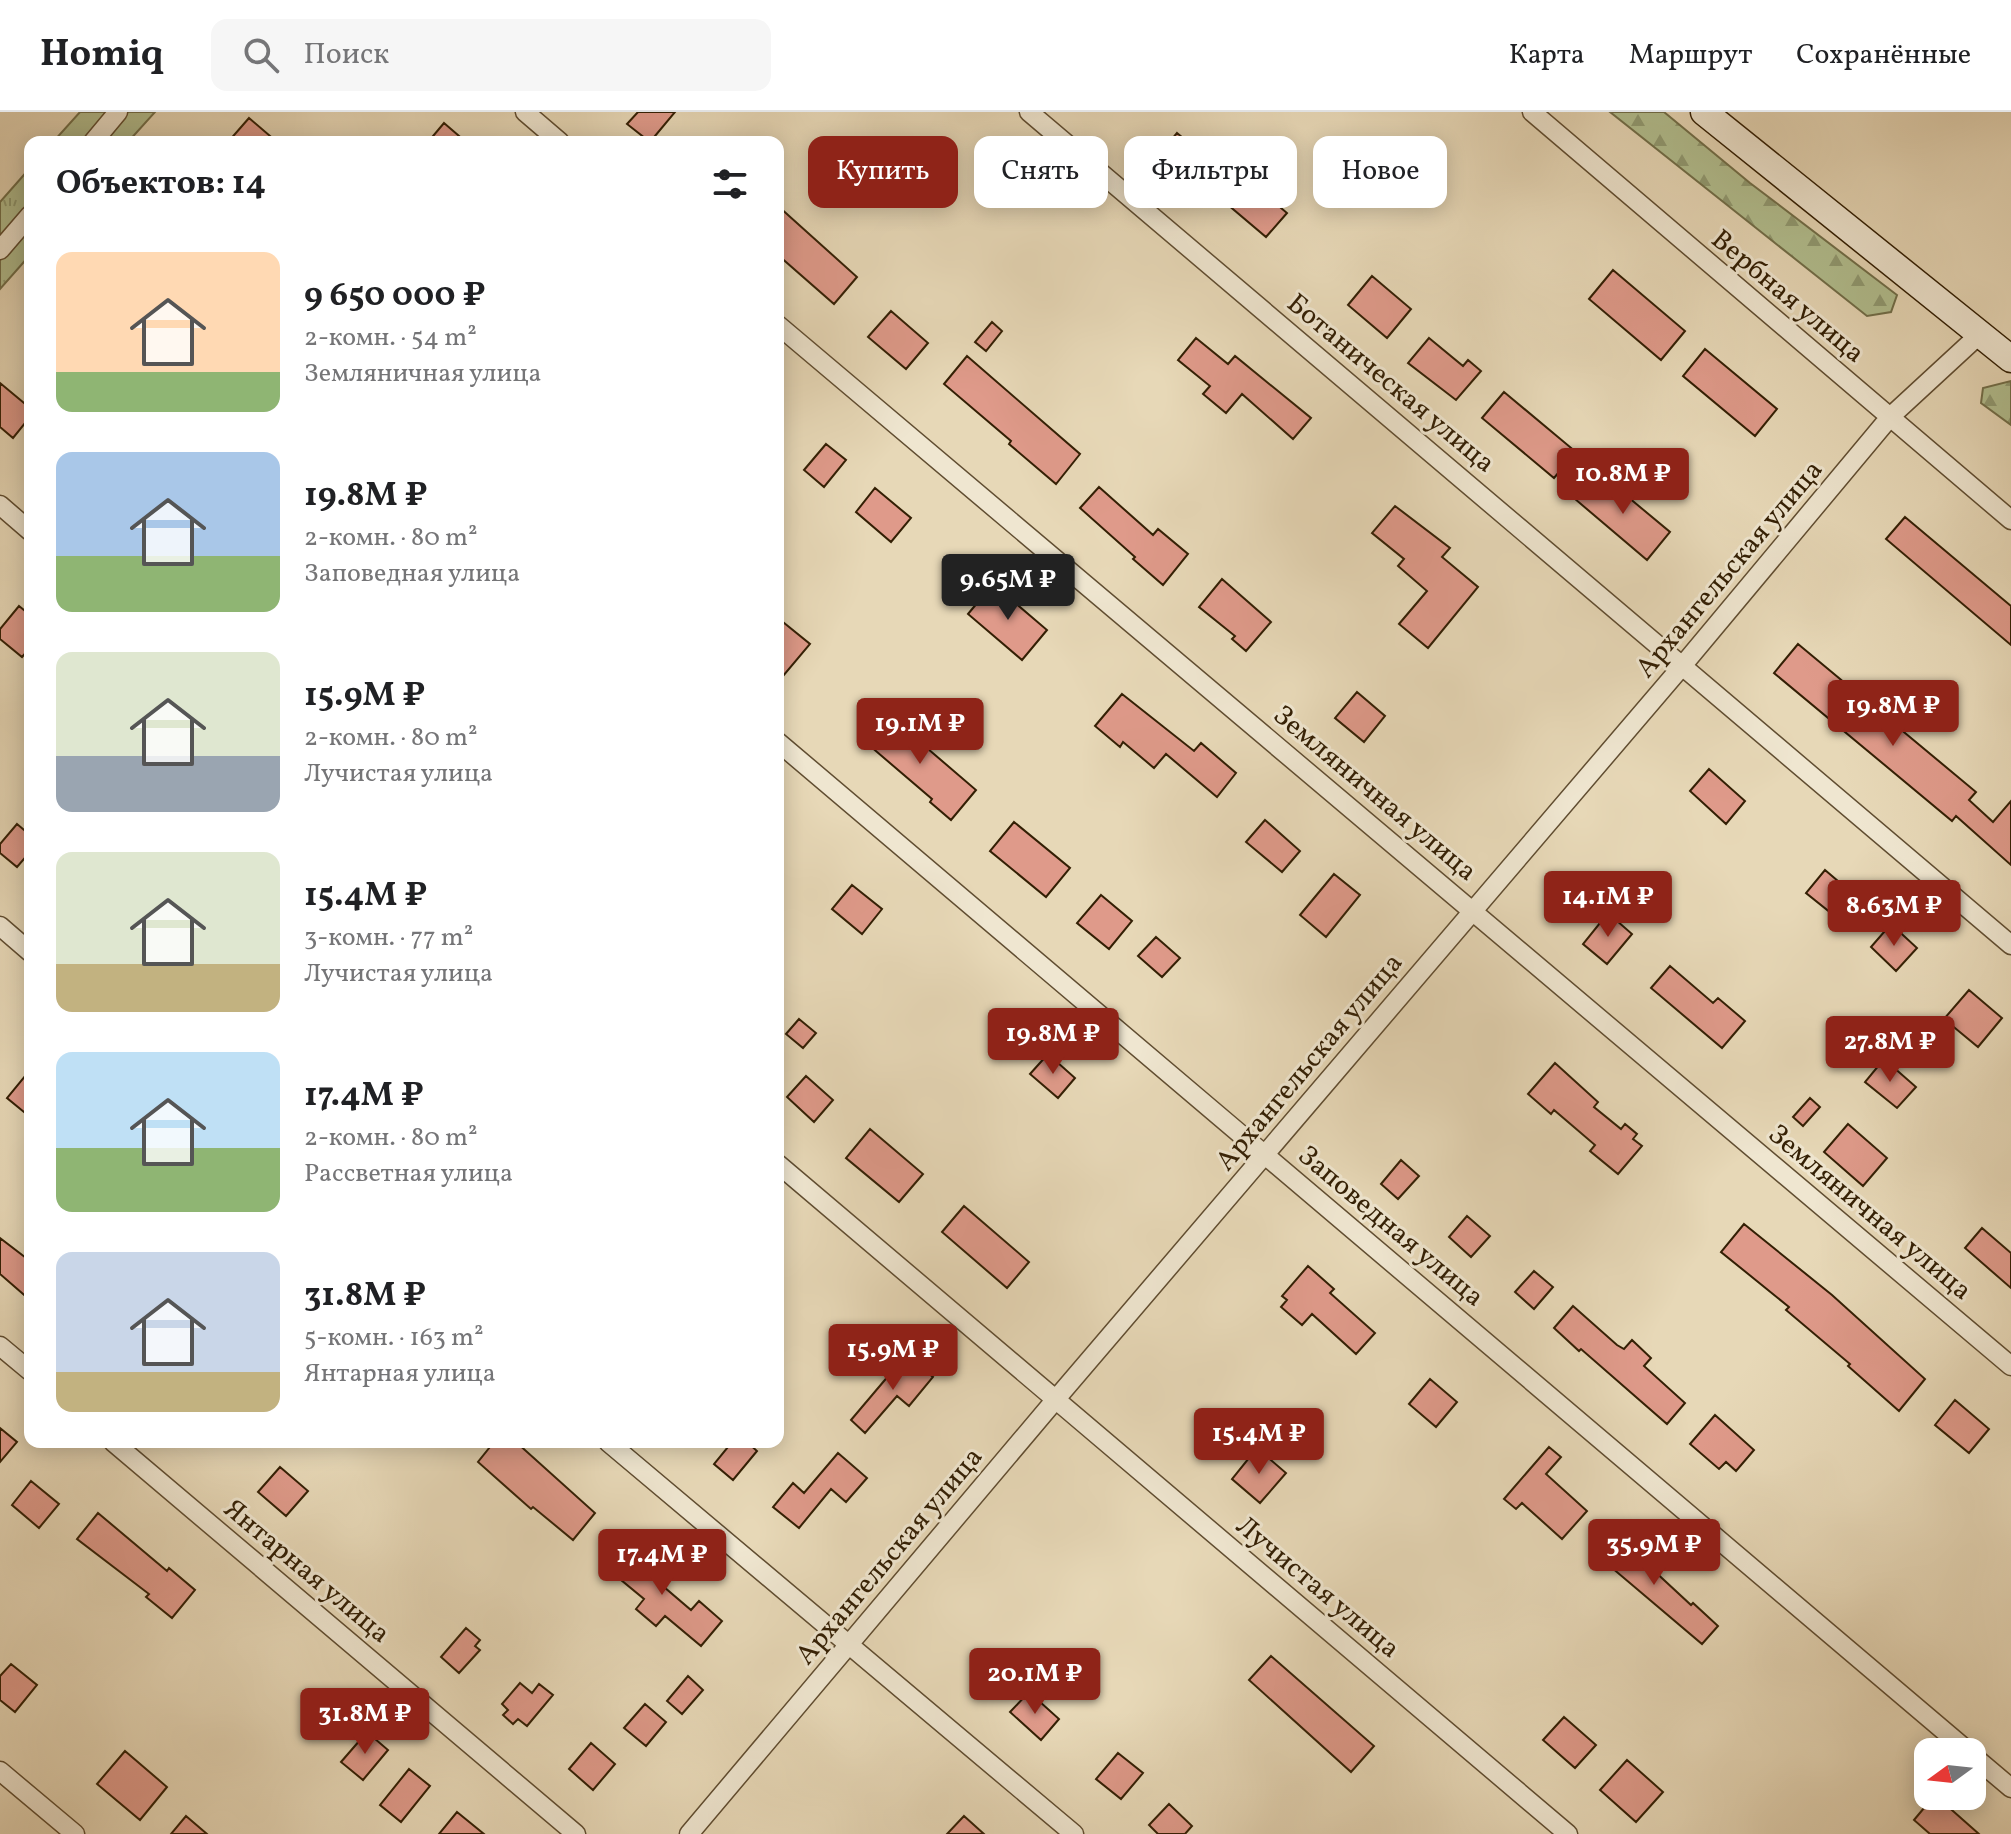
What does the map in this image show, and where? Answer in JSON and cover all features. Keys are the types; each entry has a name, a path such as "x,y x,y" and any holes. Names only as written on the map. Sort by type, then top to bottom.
{"street":[{"path":"98,136 118,112"},
{"path":"525,112 553,136"},
{"name":"Ботаническая улица","path":"1029,112 2011,945"},
{"name":"Вербная улица","path":"1532,112 2011,520"},
{"path":"1704,112 2011,359"},
{"path":"0,250 24,222"},
{"name":"Земляничная улица","path":"784,330 2011,1366"},
{"name":"Архангельская улица","path":"689,1834 1683,665 1890,417 1980,334"},
{"path":"0,505 24,526"},
{"name":"Заповедная улица","path":"784,747 1952,1738"},
{"path":"0,926 24,947"},
{"name":"Лучистая улица","path":"784,1169 1568,1834"},
{"path":"0,1346 24,1366"},
{"name":"Янтарная улица","path":"120,1448 576,1834"},
{"path":"615,1448 1074,1834"},
{"name":"Заповедная улица","path":"1986,1767 2011,1788"},
{"path":"0,1771 75,1834"}],"green space":[{"path":"80,112 155,112 133,136 58,136"},
{"path":"1610,112 1664,112 1750,183 1897,295 1891,312 1867,316"},
{"path":"24,175 24,262 0,289 0,202"},
{"path":"2011,381 2011,425 1981,403 1983,388"}],"building":[{"path":"638,112 675,112 655,136 642,136 627,124"},
{"path":"249,118 270,136 233,136"},
{"path":"444,123 459,136 433,136"},
{"path":"1232,208 1281,208 1287,213 1266,237"},
{"path":"784,211 857,277 834,304 784,260"},
{"path":"1613,270 1685,331 1661,360 1589,299"},
{"path":"1372,276 1411,309 1387,338 1348,305"},
{"path":"891,311 928,343 906,369 868,337"},
{"path":"992,322 1002,331 986,351 975,342"},
{"path":"1196,338 1228,364 1235,356 1311,418 1293,439 1242,394 1226,413 1203,394 1210,386 1178,360"},
{"path":"1429,338 1463,366 1468,360 1481,371 1456,400 1408,363"},
{"path":"1705,349 1777,409 1755,436 1683,376"},
{"path":"967,356 1080,454 1056,484 944,384"},
{"path":"0,383 24,403 24,424 13,438 0,427"},
{"path":"1504,392 1576,452 1554,478 1482,418"},
{"path":"826,444 846,460 824,487 804,470"},
{"path":"1598,472 1670,532 1647,560 1575,499"},
{"path":"1099,487 1153,535 1158,529 1188,554 1163,585 1080,508"},
{"path":"875,488 911,518 891,542 856,512"},
{"path":"1395,506 1450,548 1442,557 1478,587 1428,648 1399,624 1427,591 1398,566 1404,559 1372,533"},
{"path":"1905,517 2011,606 2011,645 1886,539"},
{"path":"1222,579 1271,622 1246,651 1232,639 1235,636 1199,607"},
{"path":"993,584 1047,630 1022,660 968,614"},
{"path":"19,606 24,610 22,657 0,639 0,629"},
{"path":"784,623 810,644 784,675"},
{"path":"1798,644 1976,792 1969,800 1993,822 2011,801 2011,865 1956,816 1952,821 1774,673"},
{"path":"1357,692 1385,716 1364,742 1335,718"},
{"path":"1122,694 1194,751 1201,743 1236,773 1217,797 1166,754 1154,768 1123,742 1120,747 1095,726"},
{"path":"886,713 976,790 951,820 930,802 932,799 863,740"},
{"path":"1709,769 1745,801 1726,824 1690,791"},
{"path":"1265,820 1300,851 1282,872 1246,842"},
{"path":"1014,822 1070,868 1046,897 990,851"},
{"path":"17,824 24,830 24,859 17,867 0,853 0,844"},
{"path":"1825,870 1859,899 1841,921 1806,893"},
{"path":"1334,874 1360,895 1326,937 1300,915"},
{"path":"852,885 882,909 862,934 832,909"},
{"path":"1101,895 1132,921 1109,949 1077,923"},
{"path":"1608,913 1632,934 1607,964 1583,944"},
{"path":"1891,924 1917,948 1896,971 1871,947"},
{"path":"1156,937 1180,958 1162,977 1138,956"},
{"path":"1670,966 1713,1003 1718,998 1745,1021 1722,1048 1651,988"},
{"path":"1969,990 2002,1018 1978,1047 1944,1019"},
{"path":"799,1019 816,1033 803,1048 786,1034"},
{"path":"1048,1054 1075,1078 1058,1098 1030,1074"},
{"path":"1884,1059 1916,1087 1897,1108 1865,1082"},
{"path":"1555,1063 1598,1102 1594,1107 1621,1129 1625,1124 1637,1134 1633,1139 1642,1146 1618,1174 1590,1151 1595,1145 1554,1110 1551,1114 1528,1094"},
{"path":"806,1076 833,1100 814,1122 787,1097"},
{"path":"24,1077 24,1112 7,1098"},
{"path":"1810,1098 1820,1107 1803,1126 1793,1117"},
{"path":"1848,1124 1887,1158 1863,1186 1824,1152"},
{"path":"870,1129 923,1174 899,1202 846,1158"},
{"path":"1401,1160 1419,1176 1398,1199 1381,1184"},
{"path":"964,1206 1029,1262 1007,1288 942,1232"},
{"path":"1467,1216 1490,1236 1471,1257 1449,1237"},
{"path":"1744,1224 1832,1295 1925,1379 1899,1411 1786,1310 1789,1307 1721,1252"},
{"path":"1982,1228 2011,1253 2011,1288 1965,1248"},
{"path":"0,1238 24,1256 24,1295 0,1274"},
{"path":"1308,1266 1334,1289 1330,1293 1375,1333 1356,1354 1312,1314 1302,1325 1281,1307 1287,1300 1282,1296"},
{"path":"1534,1271 1553,1287 1534,1309 1515,1292"},
{"path":"1573,1306 1617,1345 1624,1349 1632,1340 1651,1358 1644,1366 1685,1403 1667,1424 1554,1328"},
{"path":"906,1355 933,1377 909,1406 897,1396 865,1433 851,1420"},
{"path":"1430,1379 1457,1402 1436,1427 1409,1404"},
{"path":"1955,1400 1989,1429 1969,1453 1935,1425"},
{"path":"1715,1415 1754,1450 1736,1471 1726,1462 1719,1469 1690,1444"},
{"path":"0,1428 17,1442 0,1462"},
{"path":"1549,1447 1561,1457 1546,1474 1587,1511 1562,1539 1522,1503 1516,1509 1504,1499"},
{"path":"489,1448 523,1448 595,1513 573,1540 533,1507 531,1509 478,1462"},
{"path":"727,1448 754,1448 757,1451 733,1480 714,1464"},
{"path":"1257,1448 1286,1473 1260,1503 1232,1479"},
{"path":"838,1453 867,1478 846,1502 831,1489 799,1528 773,1507 793,1483 804,1493"},
{"path":"280,1467 308,1491 286,1516 258,1492"},
{"path":"31,1481 59,1504 39,1528 12,1505"},
{"path":"98,1513 167,1571 169,1568 195,1590 172,1618 146,1597 149,1594 77,1539"},
{"path":"1610,1530 1718,1626 1702,1644 1592,1551"},
{"path":"632,1542 658,1564 650,1575 691,1610 699,1601 722,1621 701,1646 665,1616 656,1626 636,1609 644,1599 609,1570"},
{"path":"466,1628 480,1640 475,1646 480,1650 459,1673 441,1657"},
{"path":"1271,1656 1374,1746 1351,1772 1249,1680"},
{"path":"11,1664 37,1685 15,1712 0,1700 0,1676"},
{"path":"688,1676 703,1690 682,1714 667,1701"},
{"path":"520,1683 532,1693 539,1684 553,1695 527,1726 518,1719 513,1724 503,1715 508,1710 502,1704"},
{"path":"1029,1692 1059,1719 1041,1740 1010,1712"},
{"path":"645,1704 666,1722 646,1746 624,1728"},
{"path":"1564,1717 1596,1745 1575,1768 1543,1740"},
{"path":"367,1732 388,1750 363,1780 341,1762"},
{"path":"591,1743 615,1764 593,1790 569,1769"},
{"path":"125,1751 167,1787 140,1820 97,1784"},
{"path":"1118,1753 1143,1773 1121,1799 1096,1779"},
{"path":"1627,1760 1663,1792 1636,1822 1600,1790"},
{"path":"409,1769 430,1786 401,1822 380,1805"},
{"path":"1169,1804 1192,1826 1185,1834 1158,1834 1149,1825"},
{"path":"1922,1810 1952,1810 1979,1834 1930,1834 1914,1820"},
{"path":"457,1812 484,1834 439,1834"},
{"path":"186,1816 207,1834 171,1834"},
{"path":"964,1816 984,1834 947,1834"}]}
